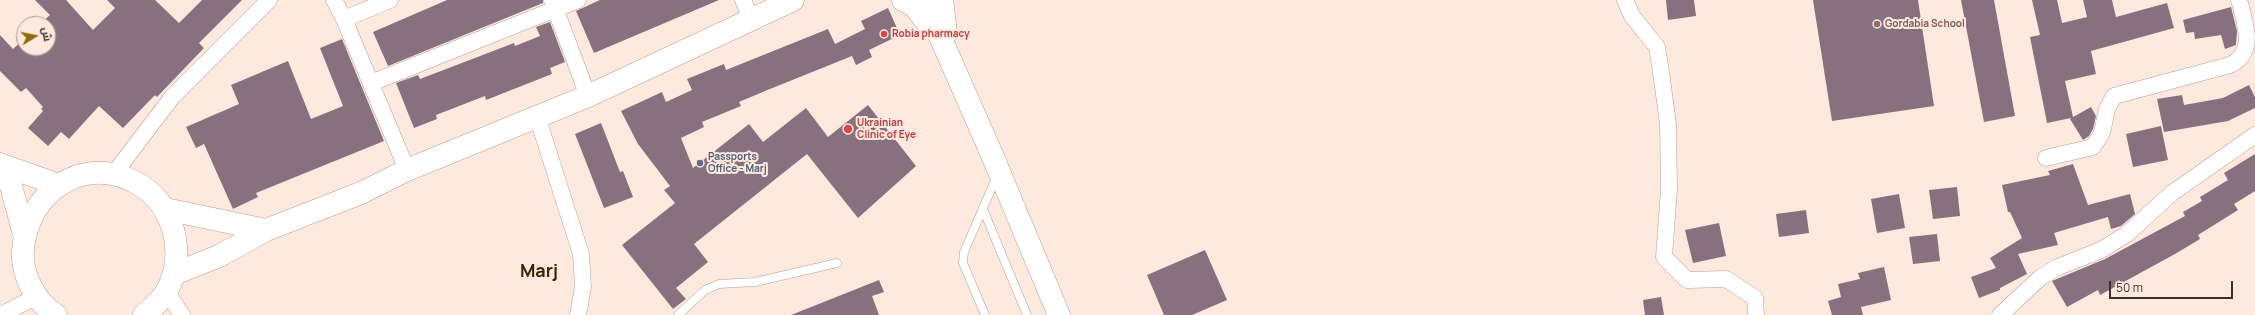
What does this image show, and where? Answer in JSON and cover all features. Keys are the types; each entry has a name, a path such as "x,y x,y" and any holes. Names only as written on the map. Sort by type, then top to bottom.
{"main road":[{"path":"170,283 266,230 361,193 407,170 588,96 747,10 793,0"},
{"path":"903,0 915,7 945,49"},
{"path":"924,0 1060,315"},
{"path":"942,0 945,49"},
{"path":"0,166 59,185"},
{"path":"0,166 11,186 24,234"},
{"path":"56,315 37,296 25,270 22,256 24,234 32,214 45,196 59,185 82,176 95,174 113,175 134,181 151,193 165,209 175,237 177,252 170,283 156,304 144,315"},
{"path":"165,209 266,230"}],"street":[{"path":"113,175 173,96 269,0"},
{"path":"334,0 344,19 407,170"},
{"path":"344,19 390,0"},
{"path":"371,83 554,5 578,0"},
{"path":"1624,0 1632,16 1657,47 1668,124 1668,189 1664,257 1687,280 1726,279 1755,298 1756,315"},
{"path":"2046,158 2093,147 2102,133 2107,109 2114,96 2230,65 2247,58 2253,51 2253,42 2239,0"},
{"path":"554,5 588,96"},
{"path":"537,116 581,254 583,287 578,315"},
{"path":"2000,315 2041,277 2058,267 2101,250 2127,234 2172,193 2255,135"},
{"path":"170,283 182,315"},
{"path":"1,315 37,296"}],"lane":[{"path":"985,315 963,263 964,252 999,172"},
{"path":"983,209 1027,315"},
{"path":"678,315 705,290 719,284 755,282 837,263"}],"building":[{"path":"35,0 66,0 93,30 115,8 107,0 155,0 179,23 202,0 242,0 199,43 204,48 157,97 155,95 123,128 99,106 69,139 61,132 48,146 28,128 43,111 41,109 43,107 26,88 21,92 0,71 0,35 13,49 16,46 16,56 56,56 56,16 49,16 50,15"},
{"path":"447,0 543,0 543,3 388,66 373,32"},
{"path":"600,0 719,0 594,53 576,11"},
{"path":"1666,0 1694,0 1696,16 1668,20"},
{"path":"1813,0 1918,0 1934,106 1832,121"},
{"path":"1961,0 1994,0 2015,116 1984,122"},
{"path":"2032,0 2057,0 2062,23 2087,17 2083,0 2112,0 2116,17 2167,3 2174,28 2091,51 2096,74 2065,81 2073,117 2091,107 2096,116 2093,129 2089,136 2083,140 2070,119 2071,118 2047,123 2030,37 2040,35"},
{"path":"2231,7 2237,31 2236,45 2225,49 2221,35 2195,39 2194,32 2186,33 2183,20"},
{"path":"888,8 900,35 869,50 872,57 856,65 852,56 739,102 741,106 702,122 704,127 681,138 693,168 749,124 763,142 806,108 828,137 868,105 916,166 858,218 807,154 694,244 708,262 676,288 686,299 673,309 622,245 675,203 664,190 670,186 638,144 621,111 662,92 666,102 692,90 687,79 724,64 726,70 828,29 835,44 865,29 861,21"},
{"path":"550,22 565,62 550,68 552,74 486,100 485,96 436,115 437,119 414,128 396,83 418,75 420,79 514,43 515,46 540,36 536,27"},
{"path":"342,39 384,141 256,193 258,197 233,209 204,144 196,148 186,127 239,104 231,85 288,61 311,119 343,106 320,48"},
{"path":"2249,85 2255,97 2255,108 2228,121 2164,132 2157,99 2182,95 2184,105 2223,98"},
{"path":"601,123 620,172 623,171 633,197 604,208 575,134"},
{"path":"2161,126 2168,160 2133,167 2126,134"},
{"path":"2255,154 2255,191 2234,204 2238,210 2198,235 2200,239 2175,254 2100,295 2098,290 2067,307 2052,281 2105,259 2185,216 2183,212 2202,201 2200,197 2228,180 2224,173"},
{"path":"2073,164 2088,205 2130,194 2135,214 2121,226 2111,229 2108,217 2054,233 2058,245 2018,254 2027,274 2000,288 2000,290 1979,298 1971,277 1996,268 1990,258 2022,238 2010,212 2008,212 2002,185 2050,175 2048,171"},
{"path":"1957,187 1960,216 1933,219 1929,190"},
{"path":"1899,194 1905,228 1877,233 1871,199"},
{"path":"1806,210 1809,233 1779,237 1776,214"},
{"path":"1719,223 1726,256 1693,263 1685,230"},
{"path":"1937,234 1940,261 1913,264 1909,237"},
{"path":"1205,250 1227,300 1192,315 1164,315 1147,275"},
{"path":"1884,267 1891,300 1861,307 1863,315 1832,315 1828,301 1841,297 1838,284 1860,279 1858,273"},
{"path":"879,280 884,292 872,296 879,315 791,315"},
{"path":"1661,297 1664,315 1645,315 1643,300"}],"place":[{"name":"Gordabia School","path":"1877,24"},
{"name":"Robia pharmacy","path":"884,34"},
{"name":"Ukrainian Clinic of Eye","path":"848,129"},
{"name":"Passports Office - Marj","path":"700,163"}],"district":[{"name":"Marj","path":"539,272"}]}
